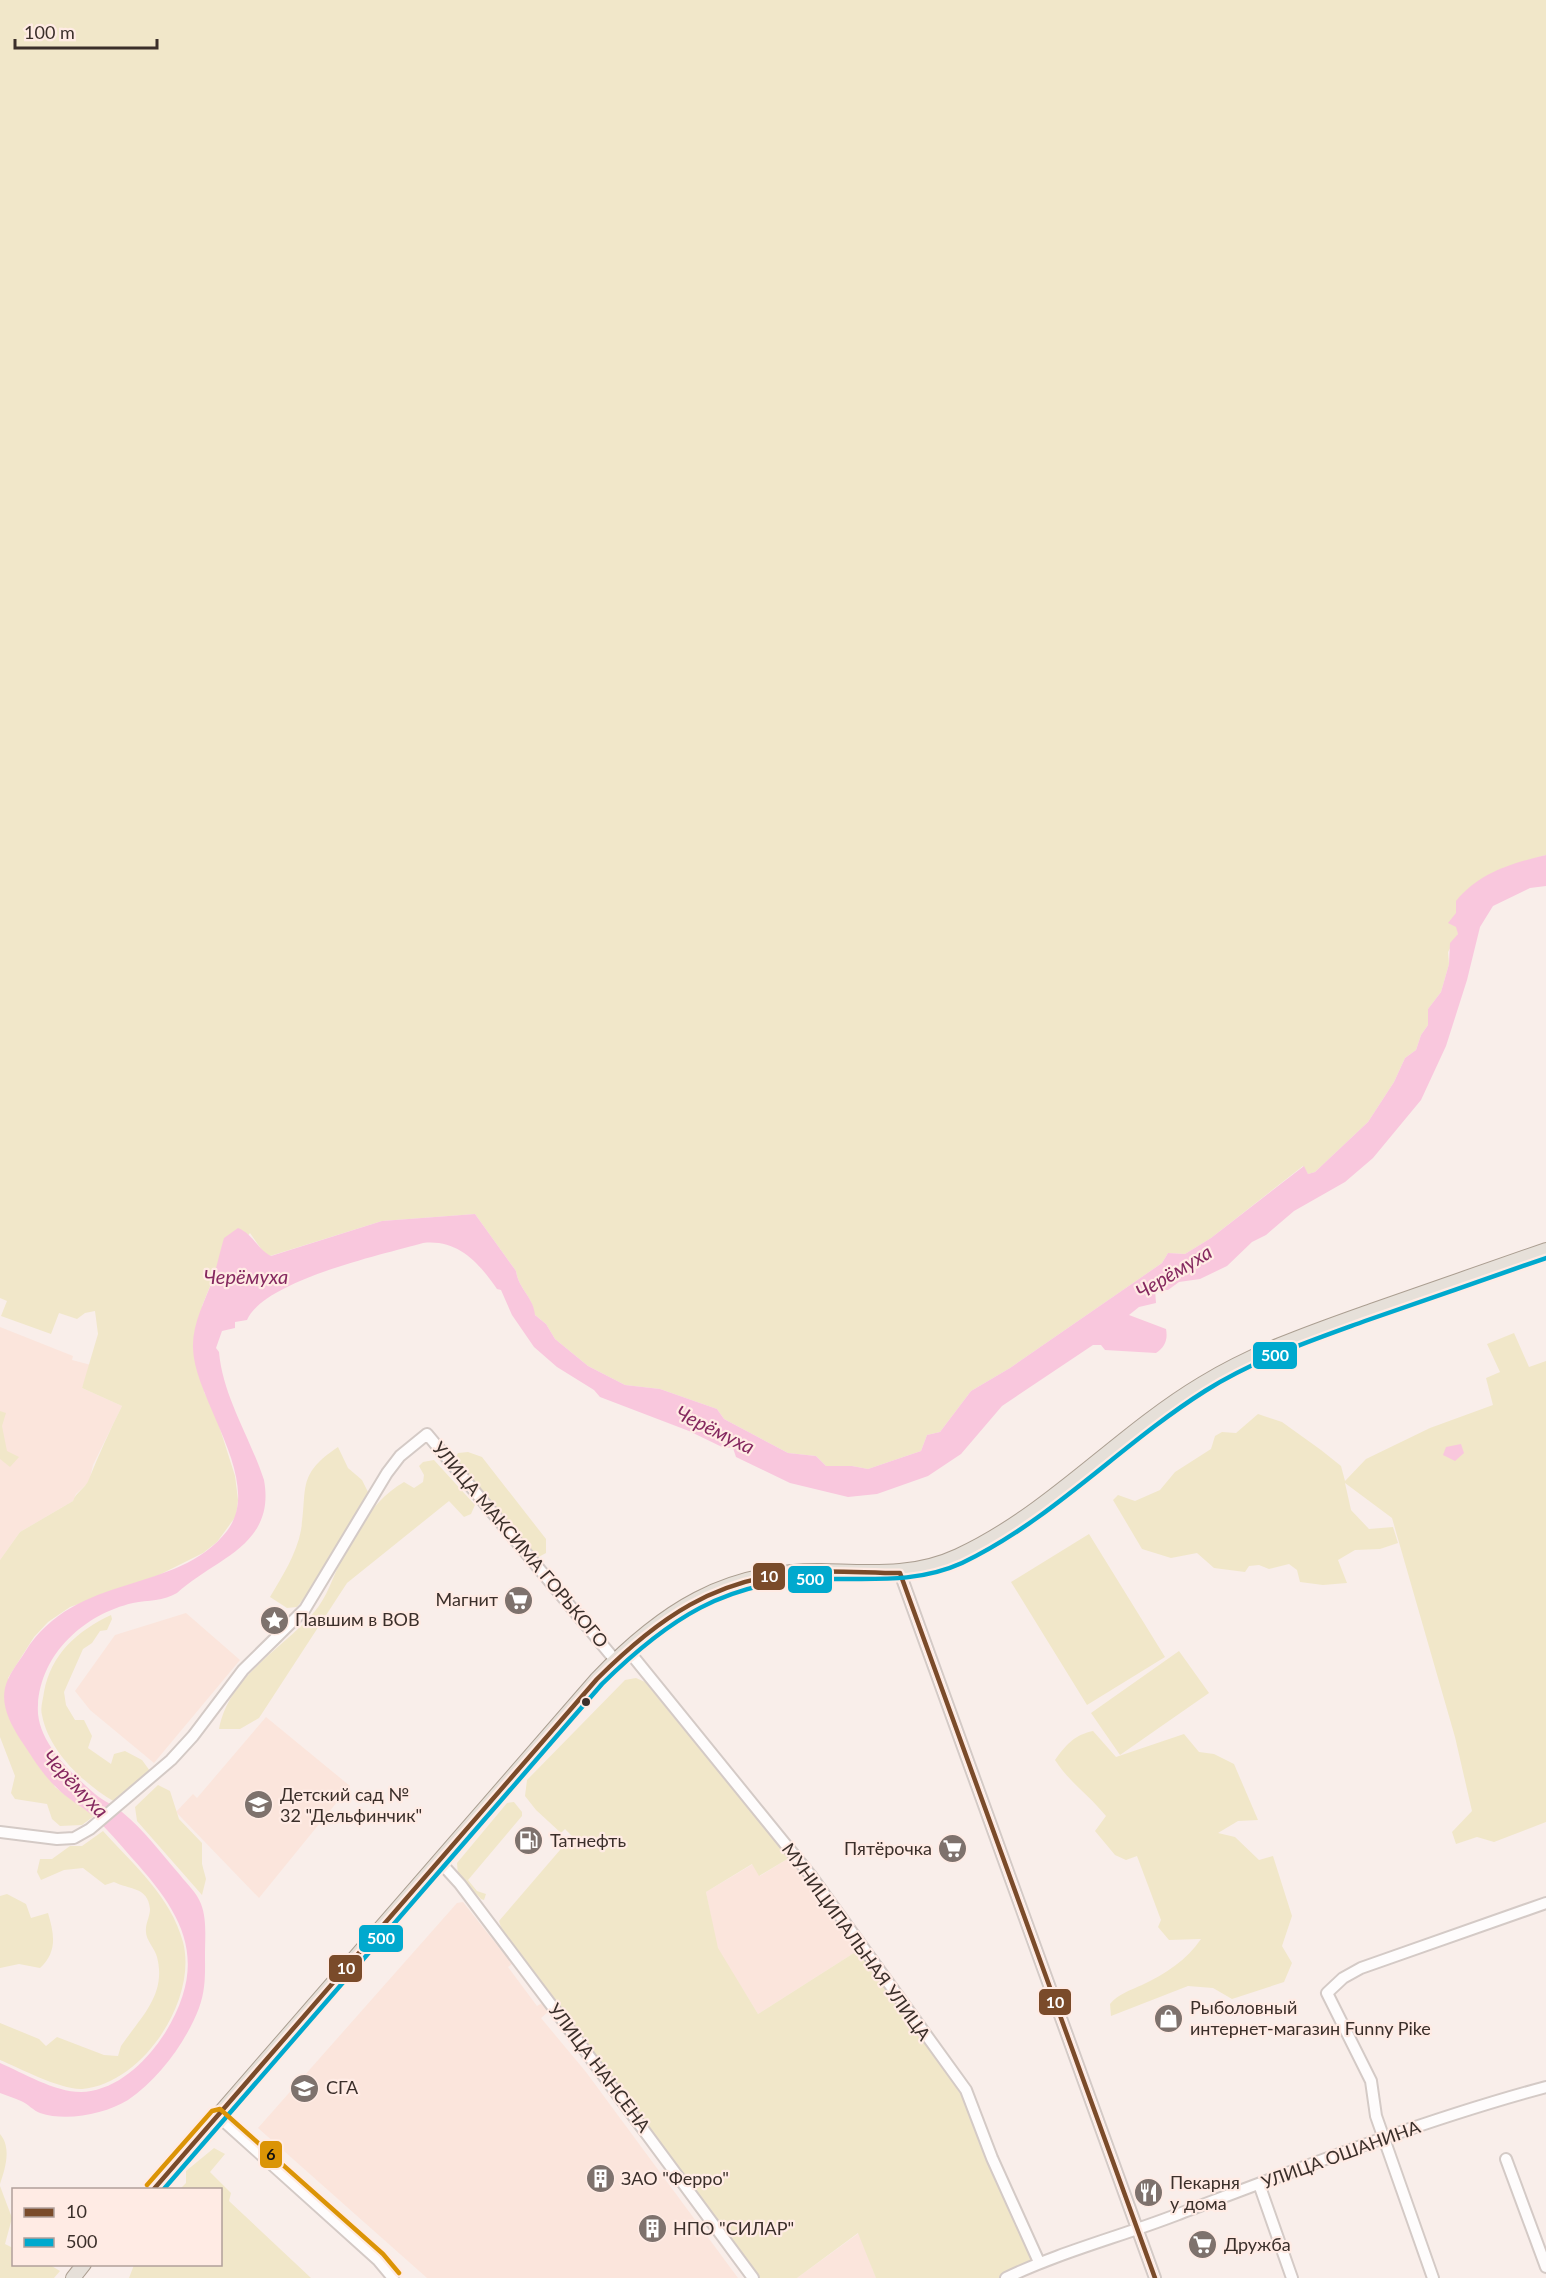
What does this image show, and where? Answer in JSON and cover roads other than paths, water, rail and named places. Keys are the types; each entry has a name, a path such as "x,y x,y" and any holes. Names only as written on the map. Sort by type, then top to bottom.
{"main road":[{"path":"155,2188 615,1660 683,1606 720,1587 750,1577 801,1572 900,1573 928,1567 956,1557 1002,1532 1165,1407 1240,1363 1298,1337 1546,1250"},
{"path":"73,2278 83,2266"}],"street":[{"name":"УЛИЦА МАКСИМА ГОРЬКОГО","path":"0,1832 63,1839 74,1838 90,1829 145,1784 184,1747 243,1670 304,1609 387,1473 400,1456 427,1434 615,1660"},
{"path":"900,1573 1155,2278"},
{"name":"МУНИЦИПАЛЬНАЯ УЛИЦА","path":"627,1649 812,1877 966,2090 1039,2262"},
{"name":"УЛИЦА НАНСЕНА","path":"440,1862 460,1884 535,1983 753,2278"},
{"path":"1433,2278 1376,2116 1371,2081 1327,1993 1343,1978 1361,1968 1546,1903"},
{"name":"УЛИЦА ОШАНИНА","path":"1006,2278 1039,2262 1137,2230 1384,2139 1484,2104 1546,2087"},
{"path":"218,2116 378,2260 393,2278"},
{"path":"1506,2159 1546,2267"},
{"path":"1259,2184 1292,2278"}],"water":[{"name":"Черёмуха","path":"1546,855 1546,886 1530,888 1493,906 1480,927 1467,980 1446,1046 1421,1100 1373,1158 1345,1182 1294,1211 1266,1235 1252,1242 1227,1266 1200,1279 1179,1282 1168,1290 1155,1290 1156,1303 1139,1307 1129,1315 1166,1329 1165,1343 1156,1353 1105,1350 1101,1345 1093,1345 1002,1406 961,1454 928,1476 877,1494 848,1497 790,1483 736,1457 733,1448 722,1447 689,1431 600,1397 594,1390 557,1367 534,1347 512,1315 501,1290 497,1289 475,1262 447,1245 423,1243 326,1271 276,1293 258,1306 247,1320 235,1322 235,1328 222,1331 216,1348 219,1352 226,1385 264,1480 265,1502 261,1521 252,1536 239,1548 172,1596 115,1608 83,1626 57,1653 47,1669 38,1705 42,1731 56,1755 95,1794 138,1826 199,1900 203,1910 205,1929 205,1981 201,2001 187,2034 161,2071 119,2105 97,2113 74,2117 51,2116 0,2093 0,2063 68,2091 91,2091 114,2083 134,2070 158,2043 179,2007 186,1983 188,1960 184,1939 165,1898 104,1826 60,1791 46,1776 13,1727 4,1702 4,1695 8,1678 25,1652 47,1626 71,1608 98,1595 181,1566 206,1551 227,1531 236,1511 238,1489 225,1440 196,1369 193,1348 197,1321 213,1279 224,1238 238,1228 248,1234 262,1250 271,1256 382,1221 475,1214 516,1271 532,1303 535,1315 546,1324 555,1339 588,1366 625,1385 660,1389 717,1409 724,1419 788,1453 816,1456 826,1466 852,1466 868,1469 921,1451 927,1435 940,1432 971,1391 1010,1368 1162,1263 1168,1253 1185,1254 1211,1238 1304,1166 1308,1174 1315,1172 1368,1122 1394,1082 1405,1058 1416,1050 1421,1035 1428,1025 1428,1009 1441,992 1449,964 1450,943 1458,934 1456,927 1448,923 1456,913 1456,901 1475,883 1497,870"},
{"path":"1461,1444 1464,1453 1455,1461 1443,1455 1446,1447"}],"place":[{"name":"Магнит","path":"519,1600"},
{"name":"Павшим в ВОВ","path":"274,1620"},
{"name":"Детский сад № 32 \"Дельфинчик\"","path":"259,1805"},
{"name":"Татнефть","path":"529,1841"},
{"name":"Пятёрочка","path":"953,1849"},
{"name":"Рыболовный интернет-магазин Funny Pike","path":"1169,2018"},
{"name":"СГА","path":"305,2088"},
{"name":"ЗАО \"Ферро\"","path":"600,2179"},
{"name":"Пекарня у дома","path":"1149,2193"},
{"name":"НПО \"СИЛАР\"","path":"652,2229"},
{"name":"Дружба","path":"1203,2245"}]}
